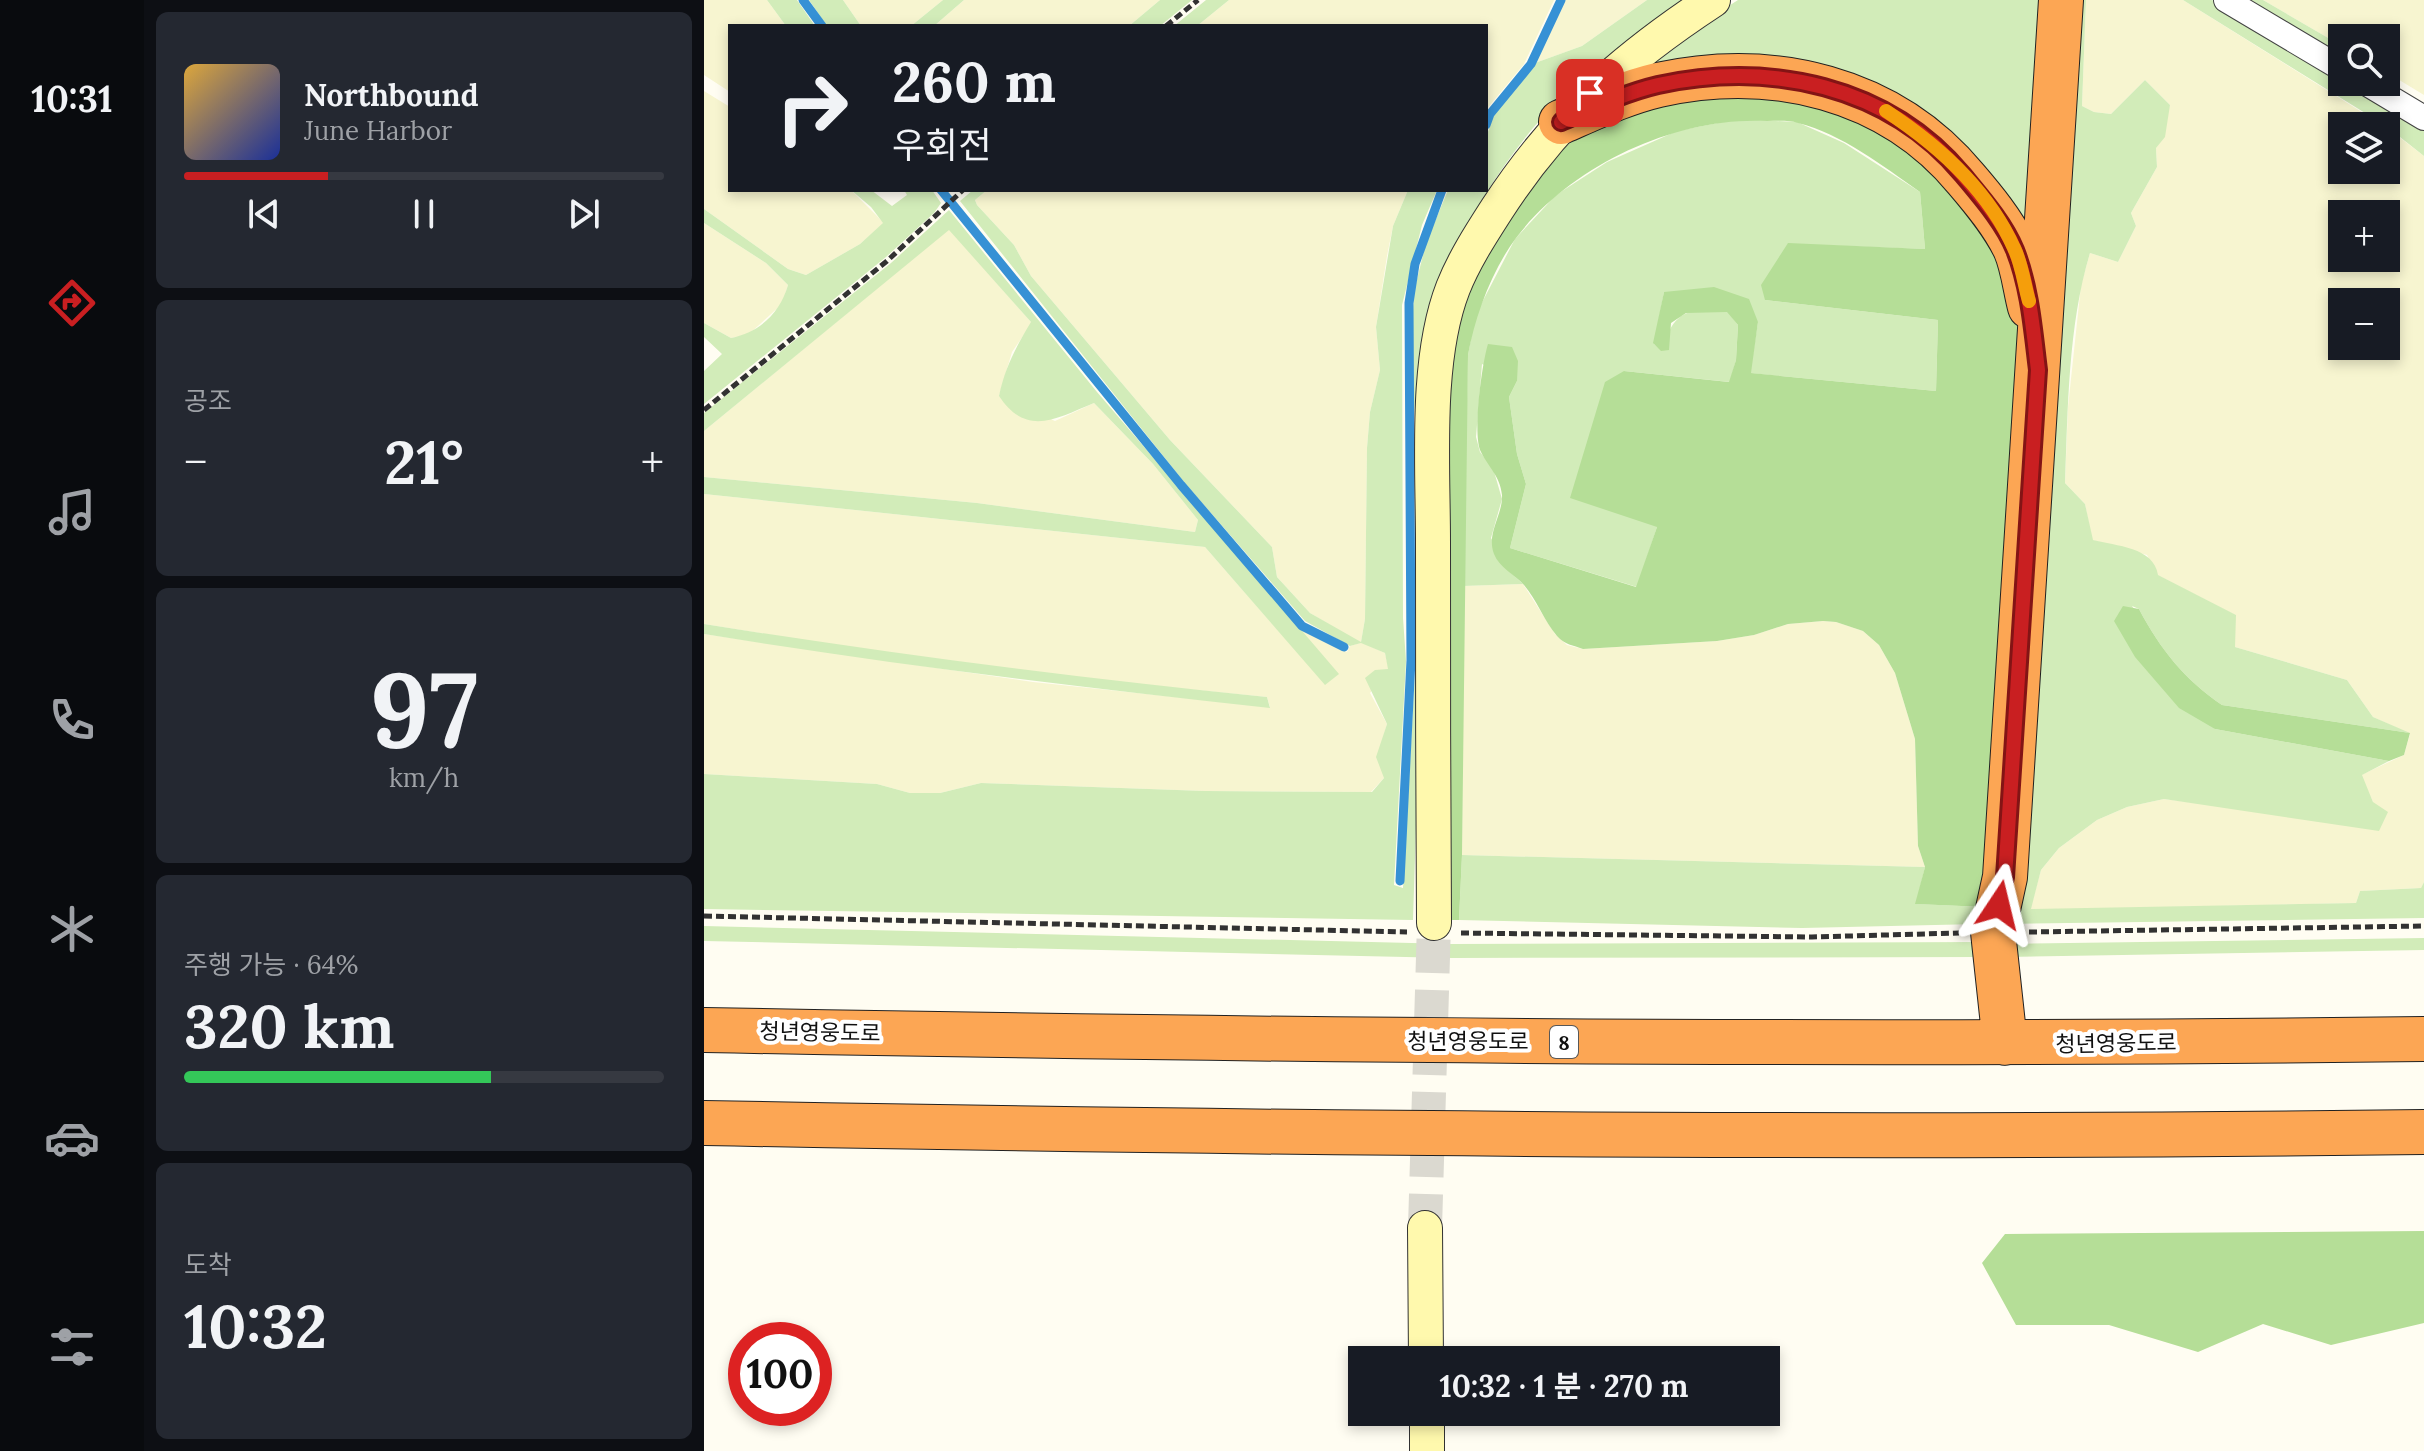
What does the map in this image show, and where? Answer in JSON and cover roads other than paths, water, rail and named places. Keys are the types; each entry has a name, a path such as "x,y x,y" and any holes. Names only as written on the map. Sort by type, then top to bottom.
{"highway":[{"path":"2005,1043 1993,932 2005,877 2061,0"},
{"path":"1561,122 1614,98 1657,86 1691,80 1768,76 1813,83 1854,95 1884,109 1946,155 1993,212 2008,237 2015,249 2031,308 2038,370"},
{"name":"청년영웅도로","path":"704,1030 1296,1040 2005,1043 2424,1039"},
{"path":"704,1123 1599,1135 2073,1136 2424,1132"}],"main road":[{"path":"1436,929 1433,410 1443,320 1453,288 1479,235 1518,176 1561,122 1590,93 1713,0"},
{"path":"1425,1228 1426,1346"},
{"path":"1427,1426 1427,1451"}],"street":[{"path":"2226,0 2328,61"},
{"path":"2387,96 2424,118"}],"waterway":[{"path":"803,0 821,24"},
{"path":"1488,120 1531,64 1561,0"},
{"path":"943,192 1181,485 1302,626 1344,647"},
{"path":"1400,881 1411,660 1409,303 1415,264 1441,192"}],"tunnel":[{"path":"1425,1228 1434,923"}]}
